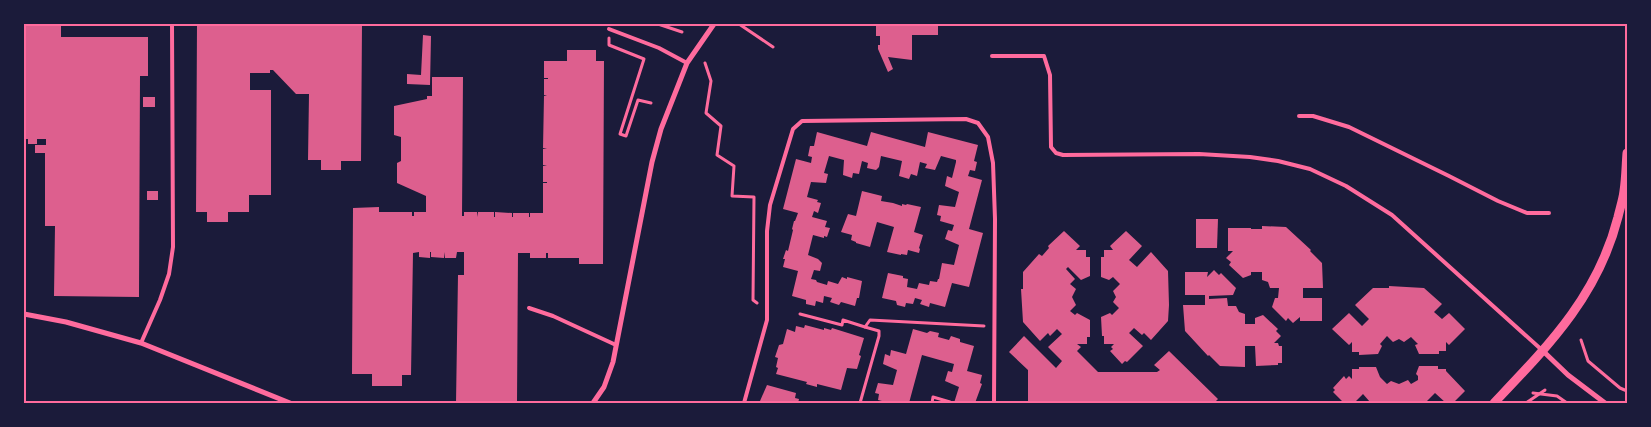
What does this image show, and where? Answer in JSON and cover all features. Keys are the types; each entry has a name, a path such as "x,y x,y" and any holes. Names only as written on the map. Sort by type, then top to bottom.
{"street":[{"path":"593,403 604,386 613,362 652,162 661,129 674,93 688,63 714,24"},
{"path":"1494,403 1543,351 1567,322 1586,294 1601,265 1614,231 1624,192 1627,153"},
{"path":"24,314 66,322 142,343 290,403"},
{"path":"1543,351 1568,375 1605,403"}],"lane":[{"path":"142,343 169,274 173,247 172,24"},
{"path":"609,29 659,48 688,63"},
{"path":"992,56 1044,56 1050,75 1051,146 1056,153 1063,155 1199,154 1250,157 1278,161 1310,169 1346,186 1392,215 1543,351"},
{"path":"1299,116 1313,116 1349,128 1498,201 1527,213 1549,212"},
{"path":"744,403 767,320 767,231 770,205 793,129 802,121 966,119 978,123 988,137 993,163 995,219 994,403"},
{"path":"529,308 553,316 616,345"}],"path":[{"path":"658,24 682,32"},
{"path":"739,24 772,47"},
{"path":"609,29 609,45 644,59 620,134 626,136 638,100 651,103"},
{"path":"705,63 711,81 706,113 721,126 717,155 734,166 732,196 754,197 753,300 768,312"},
{"path":"800,314 842,325 843,320 879,331 860,403"},
{"path":"866,326 870,320 995,326"},
{"path":"1581,340 1588,361 1620,388 1627,391"},
{"path":"1581,356 1584,349"},
{"path":"1526,403 1545,390"},
{"path":"1533,393 1557,396 1567,403"},
{"path":"932,403 933,397 950,402"}],"building":[{"path":"24,24 61,24 61,37 148,37 148,76 140,76 139,297 54,296 55,226 45,226 45,153 35,153 35,145 46,145 46,139 37,139 37,144 28,144 28,139 24,139"},
{"path":"197,24 362,24 361,161 341,161 341,170 321,170 321,160 308,160 309,94 296,94 273,70 270,70 270,73 250,73 250,90 271,90 271,195 249,195 249,212 228,212 228,222 207,222 207,212 196,212"},
{"path":"876,24 938,24 938,35 912,35 912,60 888,57 893,69 888,72 878,49 880,36 876,36"},
{"path":"423,35 431,36 430,85 407,84 407,74 421,75"},
{"path":"567,50 596,50 596,61 604,61 603,264 579,264 579,258 548,258 548,253 546,253 546,258 530,258 530,253 518,253 517,403 456,403 458,275 464,275 464,252 457,252 456,258 445,258 445,252 444,258 431,257 431,252 430,258 419,257 419,252 413,253 411,375 402,375 402,386 372,386 372,374 352,374 353,208 379,207 379,212 412,212 412,216 414,216 414,212 426,212 426,196 397,183 397,163 401,161 401,137 394,135 394,106 427,99 427,96 432,96 432,77 463,77 462,216 464,216 464,212 477,212 477,217 478,212 494,212 495,217 495,212 512,213 512,217 513,213 529,213 530,217 530,213 543,213 543,183 547,183 543,182 543,166 547,166 543,165 543,149 547,149 543,148 544,96 547,96 544,95 544,79 548,79 544,78 544,61 567,61"},
{"path":"143,97 155,97 155,107 143,107"},
{"path":"817,132 867,146 871,132 925,147 928,132 978,145 974,161 977,162 975,171 970,170 968,176 982,180 969,229 983,233 969,287 952,283 945,307 930,303 929,307 920,304 922,300 915,298 913,304 906,303 905,307 897,305 896,301 882,298 888,273 903,276 903,278 908,279 907,287 917,289 919,283 929,285 930,281 937,282 942,263 954,265 959,245 945,239 948,230 952,231 954,225 940,221 941,216 937,215 939,205 955,207 959,192 945,186 947,176 952,178 956,160 941,156 935,170 925,168 927,164 920,162 917,176 911,174 909,179 899,176 902,161 881,156 879,167 876,170 867,168 868,163 862,161 859,174 853,173 852,178 843,175 844,160 829,156 824,173 828,174 826,183 811,182 807,197 818,200 817,202 821,203 818,213 814,211 812,217 827,221 825,227 830,228 827,237 813,235 808,255 822,263 820,271 814,270 811,279 827,285 828,281 838,284 842,277 862,281 859,298 857,298 855,306 841,302 839,305 830,302 832,298 824,296 823,303 816,301 815,306 806,304 806,300 792,296 798,271 783,267 785,259 783,259 786,250 788,251 794,221 798,213 783,209 796,159 811,163 812,157 808,156 810,146 814,146"},
{"path":"147,191 158,191 158,200 147,200"},
{"path":"862,191 882,196 881,201 902,206 902,204 907,204 921,207 914,232 923,235 919,253 908,250 907,255 887,252 894,227 877,222 870,247 856,243 851,240 852,235 841,232 848,214 856,216"},
{"path":"1196,219 1218,219 1217,248 1196,248"},
{"path":"1262,226 1286,227 1322,263 1323,288 1303,288 1303,298 1322,298 1322,321 1300,321 1300,317 1293,323 1288,318 1286,321 1272,307 1275,298 1278,298 1279,288 1270,288 1268,282 1262,280 1262,272 1251,272 1251,275 1243,278 1229,265 1231,262 1226,258 1233,251 1228,251 1228,228 1262,229"},
{"path":"1064,231 1080,246 1076,250 1086,250 1086,257 1090,257 1090,276 1081,280 1068,267 1066,269 1075,279 1070,284 1076,289 1072,297 1076,305 1070,311 1075,315 1077,313 1090,320 1090,337 1087,337 1087,344 1077,344 1081,347 1077,351 1098,372 1157,372 1160,370 1154,365 1169,351 1218,399 1214,403 1028,403 1028,370 1009,352 1024,336 1056,368 1062,361 1048,347 1062,334 1057,329 1050,336 1048,333 1040,341 1023,322 1021,289 1023,289 1023,272 1039,254 1042,256 1049,248 1048,246"},
{"path":"1126,231 1142,246 1129,260 1137,267 1151,252 1168,271 1169,305 1168,321 1151,340 1144,333 1142,335 1134,328 1129,333 1143,346 1127,362 1125,361 1122,364 1110,351 1113,349 1111,347 1114,344 1104,344 1104,336 1102,336 1101,317 1110,313 1112,315 1119,308 1113,302 1116,297 1113,291 1120,284 1113,277 1109,280 1101,277 1101,257 1104,257 1104,250 1113,250 1110,246"},
{"path":"1214,270 1219,275 1221,273 1236,288 1233,295 1209,296 1209,299 1227,298 1228,306 1236,306 1239,312 1245,314 1245,324 1255,324 1255,318 1263,315 1278,329 1276,331 1281,336 1274,343 1282,346 1282,363 1278,363 1278,365 1256,366 1255,346 1245,346 1245,367 1220,366 1185,331 1183,305 1205,305 1205,295 1185,295 1185,272 1208,272 1207,277"},
{"path":"1389,286 1424,288 1442,304 1434,312 1442,319 1449,313 1465,329 1449,345 1446,342 1446,351 1439,351 1439,354 1419,354 1415,345 1418,344 1411,337 1404,342 1399,339 1393,342 1387,336 1380,344 1382,346 1378,354 1359,355 1359,352 1352,352 1352,342 1349,345 1332,329 1349,313 1362,326 1369,319 1355,305 1373,288 1389,288"},
{"path":"805,325 824,330 824,328 831,330 832,328 864,338 857,369 847,368 841,390 817,384 817,387 806,384 807,382 776,374 778,358 775,357 779,345 783,344 787,329 795,332 796,326 804,328"},
{"path":"913,329 927,333 930,331 939,333 938,337 949,340 951,336 960,339 960,342 974,346 967,371 982,375 980,383 982,384 975,403 954,403 959,387 945,381 948,371 952,372 954,364 922,355 909,403 890,403 878,400 879,394 875,393 878,383 893,385 897,370 883,364 885,354 890,356 891,350 906,354"},
{"path":"1419,366 1438,366 1438,369 1446,369 1465,391 1453,403 1446,403 1435,393 1427,401 1430,403 1368,403 1370,402 1363,394 1354,403 1344,403 1333,392 1335,390 1333,388 1344,376 1346,379 1349,376 1352,379 1352,369 1376,367 1380,377 1387,384 1391,381 1399,384 1408,380 1411,384 1418,380 1416,374"},
{"path":"767,385 796,393 795,398 799,399 798,403 762,403 760,401"}]}
